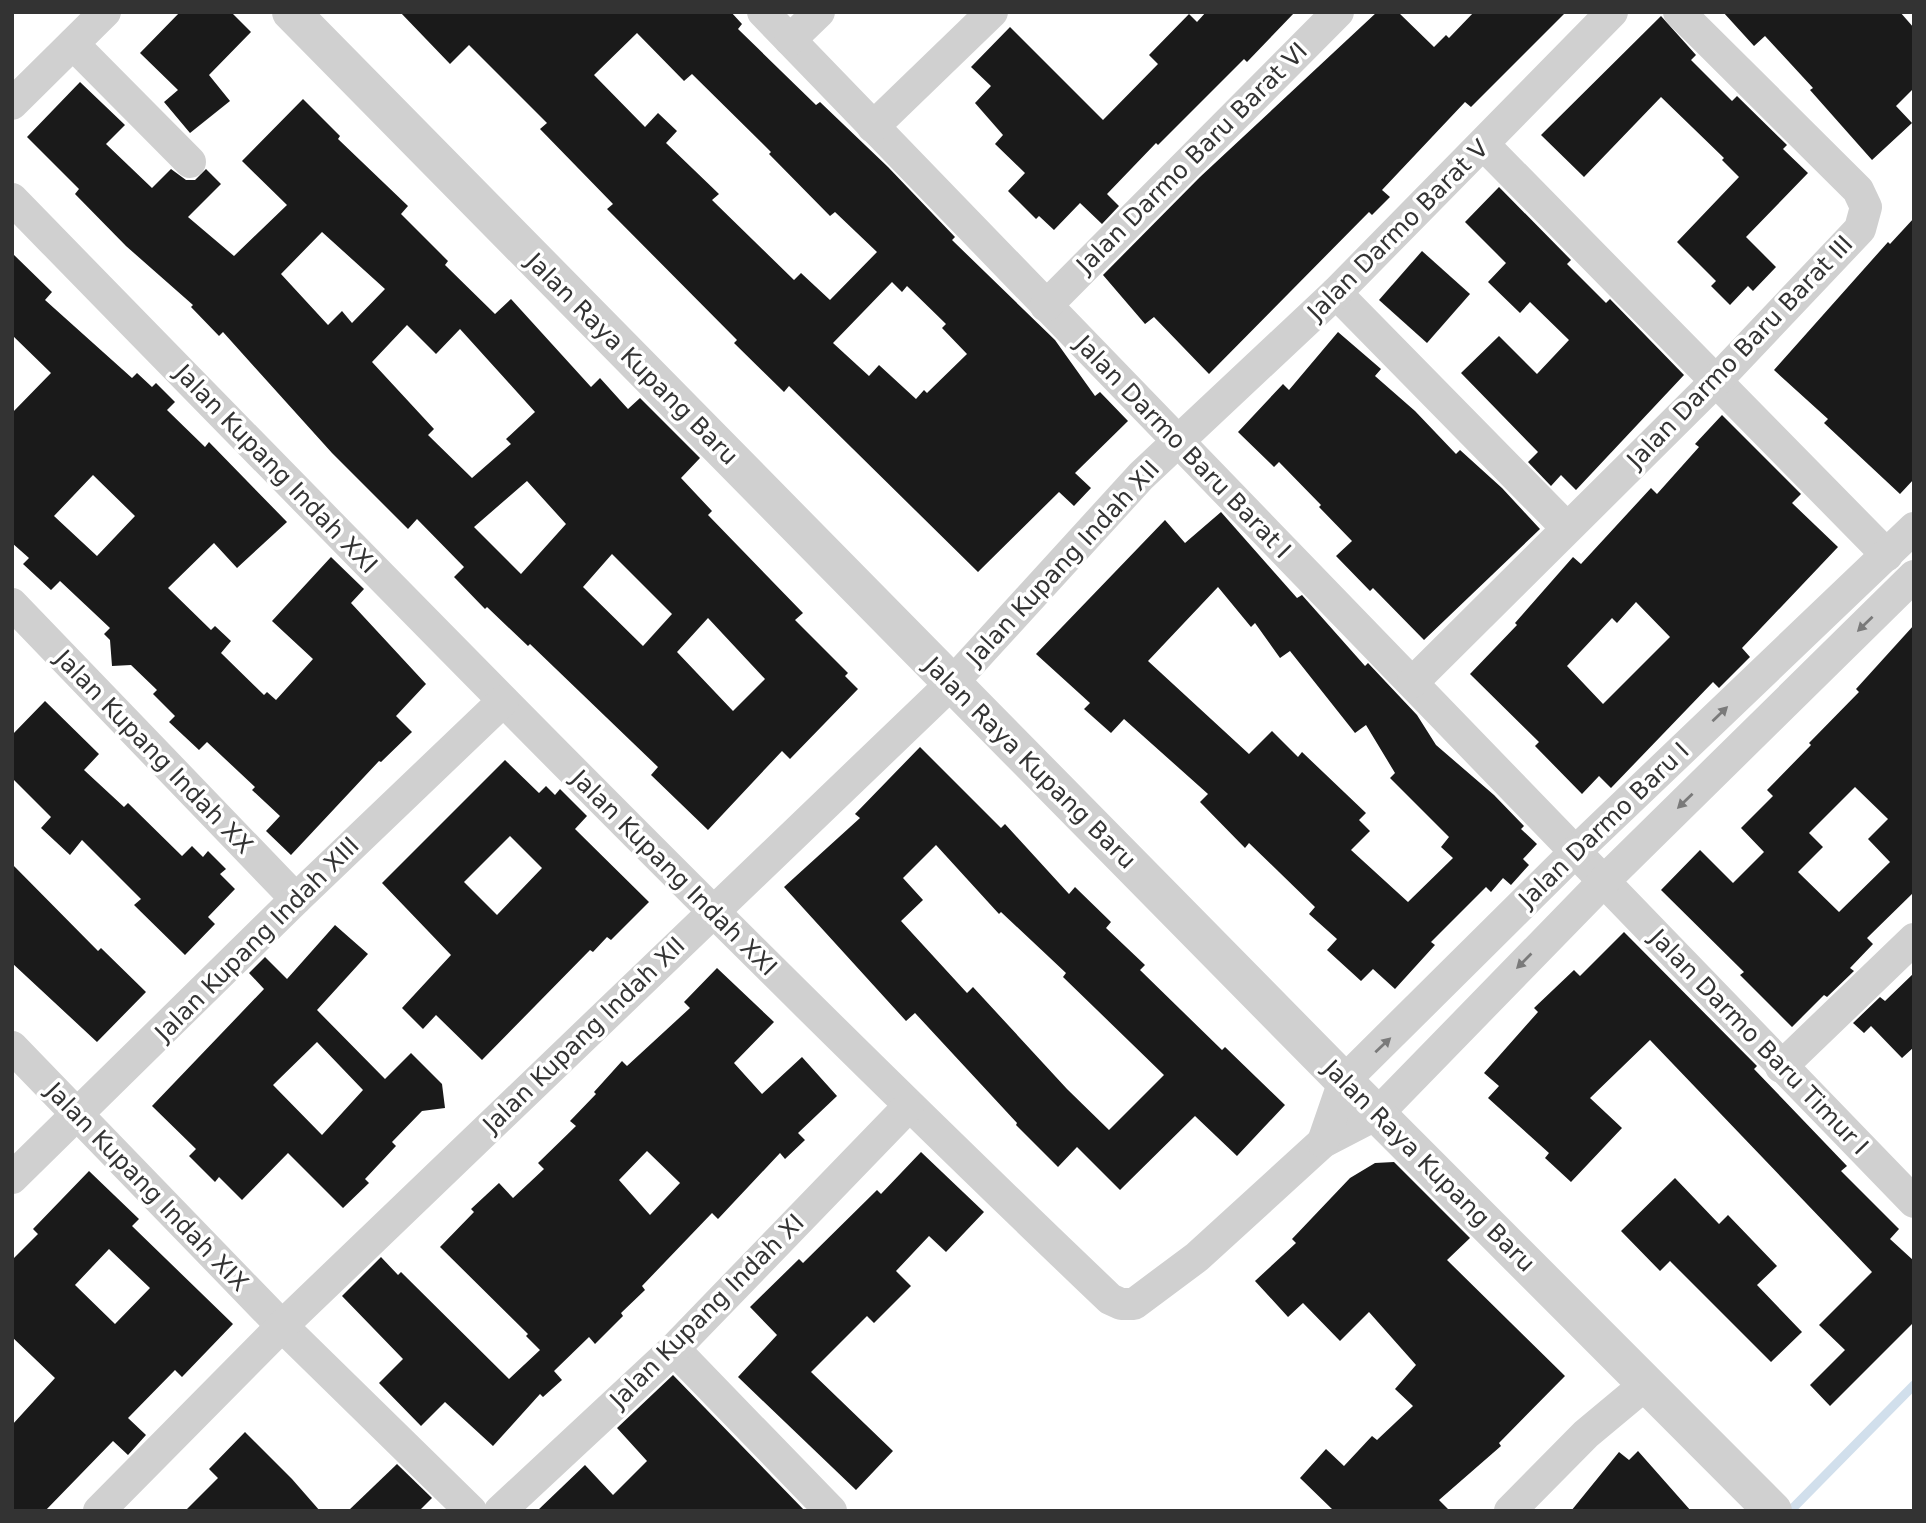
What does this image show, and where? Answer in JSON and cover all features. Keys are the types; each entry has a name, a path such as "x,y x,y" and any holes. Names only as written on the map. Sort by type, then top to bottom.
{"street":[{"path":"12,104 105,12"},
{"name":"Jalan Raya Kupang Baru","path":"291,12 1344,1081 1765,1503"},
{"name":"Jalan Darmo Baru Barat I","path":"763,12 1576,851 1602,882"},
{"path":"790,40 819,12"},
{"path":"873,127 992,12"},
{"name":"Jalan Darmo Baru Barat VI","path":"1046,306 1338,12"},
{"name":"Jalan Darmo Barat V","path":"1178,442 1336,293 1612,12"},
{"name":"Jalan Darmo Baru Barat III","path":"1413,682 1566,527 1716,381 1860,229 1866,207 1858,190 1679,12"},
{"path":"73,44 190,162"},
{"path":"1484,145 1887,555"},
{"name":"Jalan Kupang Indah XXI","path":"12,200 712,913 908,1107 1110,1298 1121,1304 1134,1304 1197,1257 1322,1142 1377,1114"},
{"path":"1336,293 1566,527"},
{"name":"Jalan Kupang Indah XII","path":"99,1511 282,1326 951,683 1141,476 1178,442"},
{"name":"Jalan Darmo Baru I","path":"1322,1142 1344,1081 1576,851 1914,528"},
{"name":"Jalan Darmo Baru I","path":"1377,1114 1602,882 1914,576"},
{"name":"Jalan Kupang Indah XX","path":"12,604 296,899"},
{"name":"Jalan Kupang Indah XIII","path":"12,1178 296,899 503,701"},
{"name":"Jalan Darmo Baru Timur I","path":"1602,882 1781,1067 1910,1191"},
{"path":"1781,1067 1914,939"},
{"name":"Jalan Kupang Indah XIX","path":"12,1047 282,1326"},
{"name":"Jalan Kupang Indah XI","path":"500,1511 674,1349 908,1107"},
{"path":"282,1326 471,1511"},
{"path":"674,1349 831,1511"},
{"path":"1510,1511 1586,1434 1646,1384"}],"building":[{"path":"180,12 231,12 251,32 209,75 230,101 190,133 164,102 178,90 140,53"},
{"path":"400,12 731,12 742,24 738,29 816,105 820,102 888,167 955,237 952,240 1055,340 1095,396 1100,392 1128,421 1075,473 1091,488 1074,506 1059,492 978,572 789,386 784,392 734,343 737,340 607,209 613,204 540,129 547,123 469,45 450,64","holes":["637,33 684,81 692,74 771,152 769,154 830,216 835,212 877,252 830,300 801,273 794,280 712,200 719,194 666,143 677,131 658,113 645,127 594,75","892,282 902,292 907,286 946,324 942,328 967,354 927,393 924,390 916,399 879,365 869,376 833,343"]},
{"path":"1206,12 1295,12 1247,62 1244,59 1158,145 1156,143 1107,194 1119,206 1102,224 1080,203 1054,230 1039,216 1036,219 1008,191 1025,173 995,144 1003,135 975,103 991,86 971,67 1010,27 1103,120 1158,64 1149,55 1189,14 1197,22"},
{"path":"1377,12 1398,12 1434,47 1446,35 1449,38 1474,12 1566,12 1471,107 1465,102 1382,190 1390,197 1372,215 1369,212 1209,374 1154,317 1145,324 1103,275 1200,177"},
{"path":"1723,12 1900,12 1914,28 1914,88 1896,106 1912,123 1872,160 1810,90 1813,88 1765,36 1754,46"},
{"path":"1661,16 1696,55 1691,60 1732,101 1737,96 1787,145 1783,149 1808,173 1746,237 1776,267 1753,291 1748,286 1730,305 1711,286 1716,281 1677,242 1739,177 1722,160 1724,158 1661,97 1584,177 1541,135"},
{"path":"80,82 125,125 106,144 152,188 171,169 186,180 195,180 206,169 221,184 188,217 234,256 287,205 242,161 303,99 340,136 338,139 408,206 401,214 448,261 445,265 495,314 511,299 591,387 600,378 628,409 640,398 700,458 681,478 712,511 708,515 803,613 795,620 848,673 845,676 858,689 790,759 782,751 708,830 651,775 658,767 530,644 528,646 487,607 485,609 454,577 464,567 417,519 408,529 332,453 223,332 219,336 191,307 193,305 126,246 75,194 79,189 27,137","holes":["322,232 385,289 352,323 342,311 328,325 281,274","407,325 436,354 460,329 535,412 506,439 511,444 472,478 428,435 434,429 372,362","527,481 566,524 521,574 474,527","612,554 672,614 643,646 583,587","708,618 765,679 733,711 677,652"]},
{"path":"1499,187 1571,260 1567,264 1606,303 1610,299 1684,375 1576,490 1561,475 1551,486 1528,462 1538,452 1461,373 1499,336 1537,374 1569,340 1530,302 1520,313 1488,282 1506,263 1465,222"},
{"path":"1914,218 1914,479 1900,494 1824,423 1828,419 1774,370 1888,242 1890,244"},
{"path":"1422,251 1470,294 1427,343 1379,300"},
{"path":"12,253 52,292 45,300 132,378 137,373 152,387 156,383 175,402 167,410 205,447 209,442 287,522 237,568 214,543 168,588 211,630 215,626 231,641 221,653 264,695 267,692 276,700 313,659 272,621 331,557 364,589 351,603 426,684 396,716 412,732 379,761 291,855 266,831 280,816 252,790 255,787 207,742 199,750 169,722 175,716 153,694 157,690 131,665 112,666 110,640 104,634 110,628 60,581 51,590 23,564 29,558 12,543 12,413 51,373 12,335","holes":["93,475 135,516 97,556 54,516"]},
{"path":"1338,332 1381,369 1375,376 1415,411 1456,454 1460,450 1502,488 1540,529 1424,640 1373,588 1370,591 1336,556 1352,541 1319,507 1321,505 1279,462 1274,467 1238,432 1283,384 1289,390"},
{"path":"1722,415 1801,494 1792,503 1838,547 1742,648 1750,657 1719,688 1713,682 1611,788 1599,776 1582,794 1535,746 1539,742 1470,674 1517,625 1515,623 1573,557 1581,564 1651,488 1657,494 1699,447 1695,444","holes":["1636,602 1670,637 1603,704 1567,666 1612,618 1617,623"]},
{"path":"1221,512 1297,598 1302,595 1365,666 1368,663 1417,715 1436,745 1494,795 1524,826 1521,829 1537,844 1523,859 1529,865 1511,885 1503,878 1491,892 1486,887 1431,942 1435,945 1395,989 1373,969 1361,981 1327,950 1337,939 1309,914 1315,907 1249,843 1245,848 1200,802 1208,794 1124,719 1111,733 1084,709 1090,703 1036,654 1165,520 1185,543","holes":["1218,587 1251,627 1255,623 1280,658 1290,651 1355,733 1366,725 1395,773 1390,778 1449,837 1441,847 1453,858 1408,902 1351,850 1370,831 1359,820 1366,813 1302,752 1298,757 1272,731 1249,754 1148,661"]},
{"path":"1914,625 1914,892 1867,938 1873,944 1850,968 1854,971 1827,997 1824,995 1792,1027 1740,975 1744,972 1661,890 1700,850 1733,883 1764,852 1741,828 1773,796 1767,790 1859,692 1856,689","holes":["1855,787 1888,819 1868,839 1890,862 1839,912 1798,872 1823,847 1809,833"]},
{"path":"45,701 99,754 84,770 124,807 128,803 182,856 192,846 203,857 208,851 226,869 220,874 235,889 208,917 215,924 185,955 134,905 141,899 82,840 70,855 41,828 51,817 12,778 12,735"},
{"path":"920,747 1001,828 1005,824 1069,894 1075,887 1111,922 1106,928 1145,965 1140,970 1222,1050 1225,1047 1285,1105 1237,1156 1195,1116 1120,1190 1077,1147 1058,1167 1016,1125 915,1013 906,1021 784,887 860,818 855,814","holes":["936,845 999,914 1001,912 1066,973 1063,977 1164,1075 1109,1130 1067,1089 973,987 967,993 901,921 923,900 903,878"]},
{"path":"505,760 539,793 546,786 555,795 560,789 587,816 575,829 649,902 611,940 607,937 593,952 590,950 482,1060 436,1015 423,1029 402,1008 451,955 382,883","holes":["510,836 542,868 497,915 464,882"]},
{"path":"12,864 98,951 101,948 146,992 97,1042 12,963"},
{"path":"335,925 368,954 317,1010 385,1079 411,1053 442,1084 445,1108 422,1111 392,1142 396,1146 365,1179 369,1183 343,1208 288,1153 242,1200 219,1177 215,1182 189,1156 196,1149 152,1106 264,989 249,973 265,957 287,979","holes":["317,1042 363,1090 322,1135 273,1085"]},
{"path":"1624,932 1757,1066 1754,1069 1847,1166 1841,1171 1899,1229 1890,1239 1914,1261 1914,1322 1830,1406 1810,1385 1845,1350 1819,1325 1872,1272 1650,1040 1590,1098 1622,1128 1571,1182 1545,1158 1549,1153 1488,1098 1499,1086 1484,1073 1538,1012 1534,1008 1574,970 1580,976"},
{"path":"717,968 774,1022 734,1063 762,1094 802,1057 837,1096 798,1133 805,1140 785,1159 780,1153 718,1219 712,1213 642,1286 645,1290 595,1344 589,1337 554,1371 562,1380 543,1397 540,1394 493,1446 445,1402 421,1426 379,1383 403,1359 342,1296 381,1257 398,1275 401,1272 509,1379 540,1350 526,1336 528,1334 440,1247 474,1212 471,1209 499,1183 513,1198 544,1169 538,1163 576,1126 570,1121 596,1094 594,1092 622,1061 627,1066 690,1008 684,1002","holes":["647,1151 680,1183 650,1215 619,1180"]},
{"path":"1914,973 1914,1047 1902,1058 1871,1026 1864,1033 1853,1023 1880,997 1885,1001"},
{"path":"921,1152 984,1212 946,1252 929,1236 896,1271 911,1286 874,1323 867,1316 811,1372 893,1451 856,1490 738,1377 777,1335 750,1307 799,1259 803,1263 877,1190 881,1194"},
{"path":"1394,1162 1470,1238 1447,1260 1565,1376 1499,1443 1501,1446 1439,1500 1450,1511 1334,1511 1300,1478 1326,1449 1344,1466 1372,1436 1377,1440 1413,1406 1395,1389 1416,1365 1369,1312 1340,1341 1303,1303 1288,1317 1255,1281 1296,1243 1292,1239 1350,1178 1375,1163"},
{"path":"89,1171 139,1219 132,1226 233,1324 182,1377 175,1370 128,1418 146,1435 128,1455 113,1441 45,1511 12,1511 12,1425 55,1378 12,1337 12,1260 38,1234 33,1229","holes":["109,1249 150,1288 115,1324 75,1285"]},
{"path":"1675,1178 1719,1224 1728,1215 1777,1266 1757,1285 1802,1332 1771,1362 1670,1261 1660,1271 1621,1231"},
{"path":"673,1375 805,1511 537,1511 585,1465 613,1495 647,1461 617,1428"},
{"path":"245,1432 320,1511 185,1511 218,1478 209,1469"},
{"path":"1638,1451 1691,1511 1571,1511 1619,1452 1629,1460"},
{"path":"397,1464 432,1498 419,1511 348,1511"}],"waterway":[{"path":"1790,1511 1914,1385"}]}
